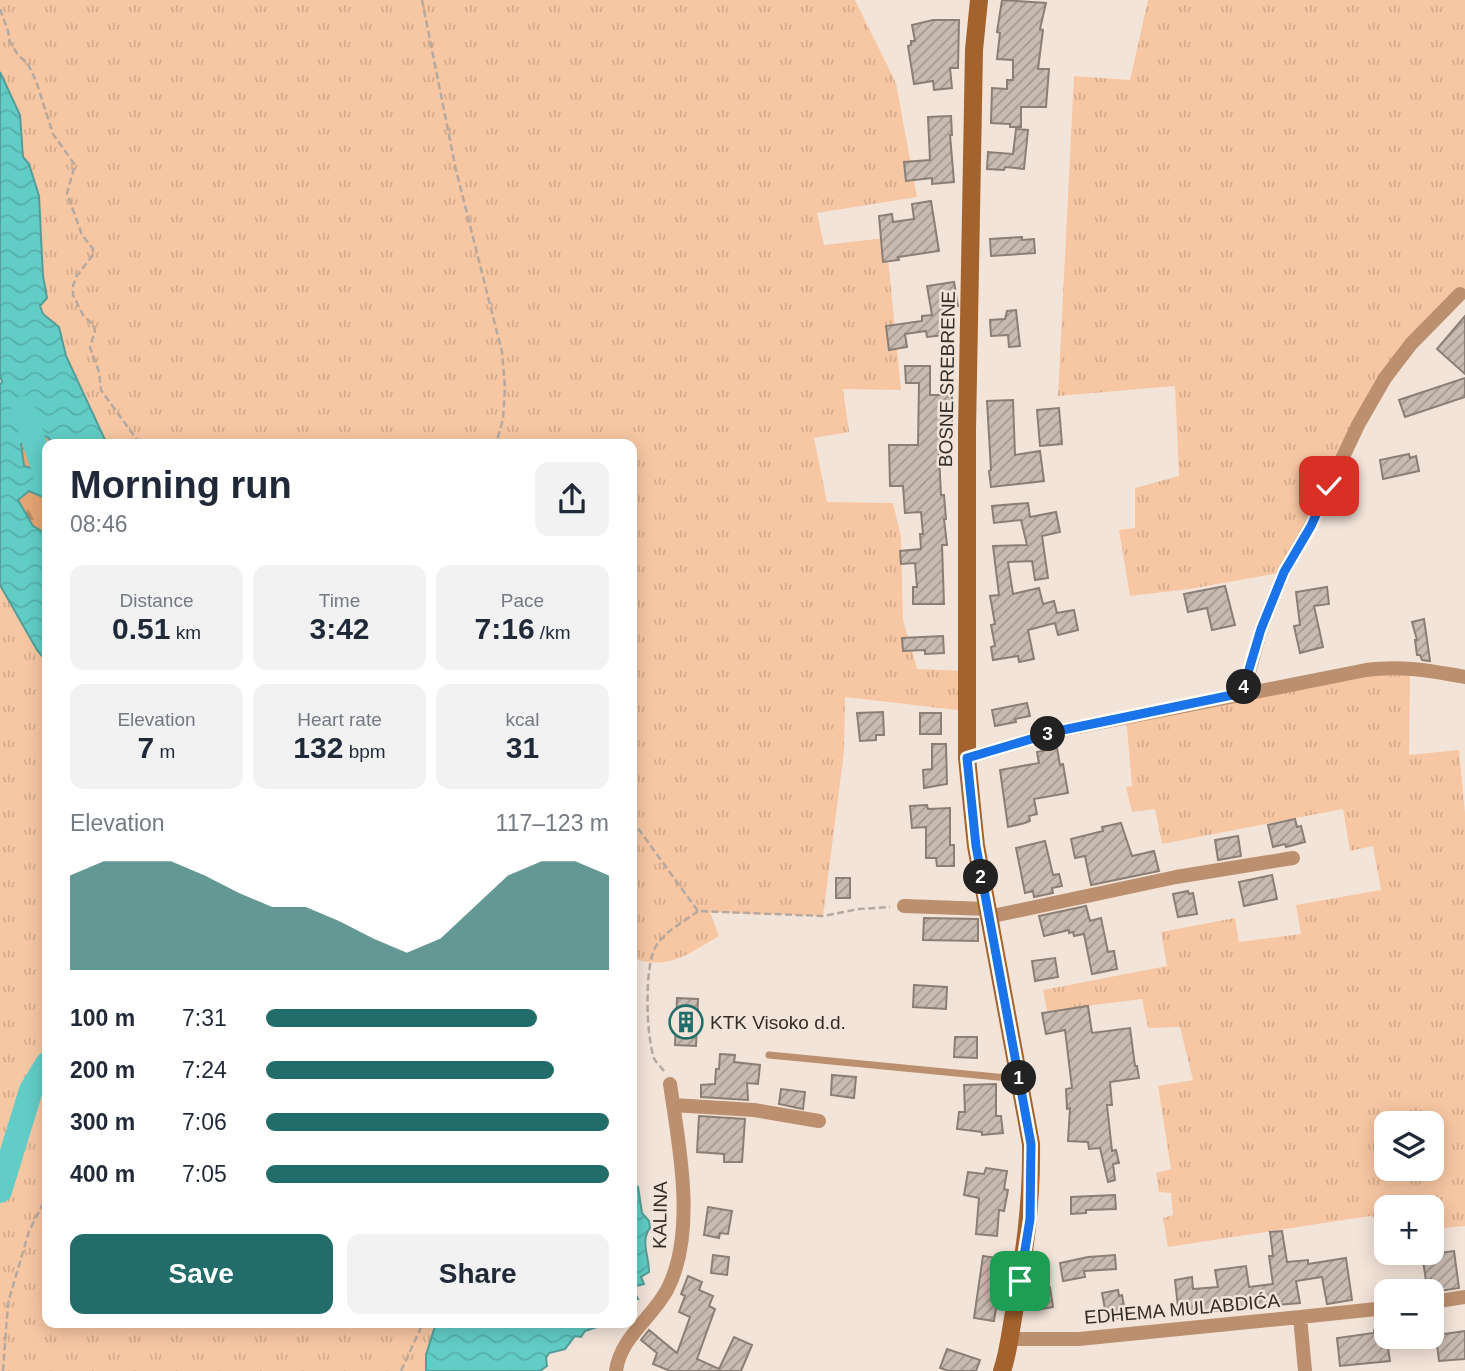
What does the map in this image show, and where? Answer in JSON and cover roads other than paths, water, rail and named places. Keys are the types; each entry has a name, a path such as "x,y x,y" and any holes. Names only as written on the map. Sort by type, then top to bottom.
{"street":[{"name":"BOSNE SREBRENE","path":"979,0 974,50 967,430 967,758 976,846 987,913 1031,1144 1032,1184 1030,1219 1002,1371"},
{"path":"1242,693 1261,629 1284,572 1311,526 1358,425 1385,378 1411,344 1460,294"},
{"path":"967,758 1058,731 1242,693 1388,667 1465,677"},
{"path":"904,906 987,913 1293,858"},
{"name":"KALINA","path":"618,1370 625,1346 640,1325 655,1311 668,1287 680,1254 683,1218 681,1178 670,1084"},
{"path":"673,1105 754,1110 819,1121"},
{"path":"1444,1300 1465,1297"},
{"path":"1300,1317 1374,1309"},
{"name":"EDHEMA MULABDIĆA","path":"1009,1339 1079,1339 1300,1317 1305,1371"}],"lane":[{"path":"769,1055 1019,1079"}],"water":[{"path":"0,72 20,115 23,157 29,164 39,196 43,276 47,298 40,306 43,314 59,327 66,356 105,439 50,439 41,434 21,444 24,466 42,471 42,497 29,491 18,500 33,526 42,531 42,656 0,585"},
{"path":"637,1186 642,1213 649,1221 650,1228 645,1243 649,1272 641,1277 644,1284 637,1286"},
{"path":"434,1328 594,1328 585,1331 581,1337 575,1336 565,1349 549,1353 546,1358 547,1366 540,1371 426,1371 426,1355"}],"waterway":[{"path":"23,408 42,465"},
{"path":"0,1191 31,1090 42,1072"}],"place":[{"name":"KTK Visoko d.d.","path":"686,1022"}]}
